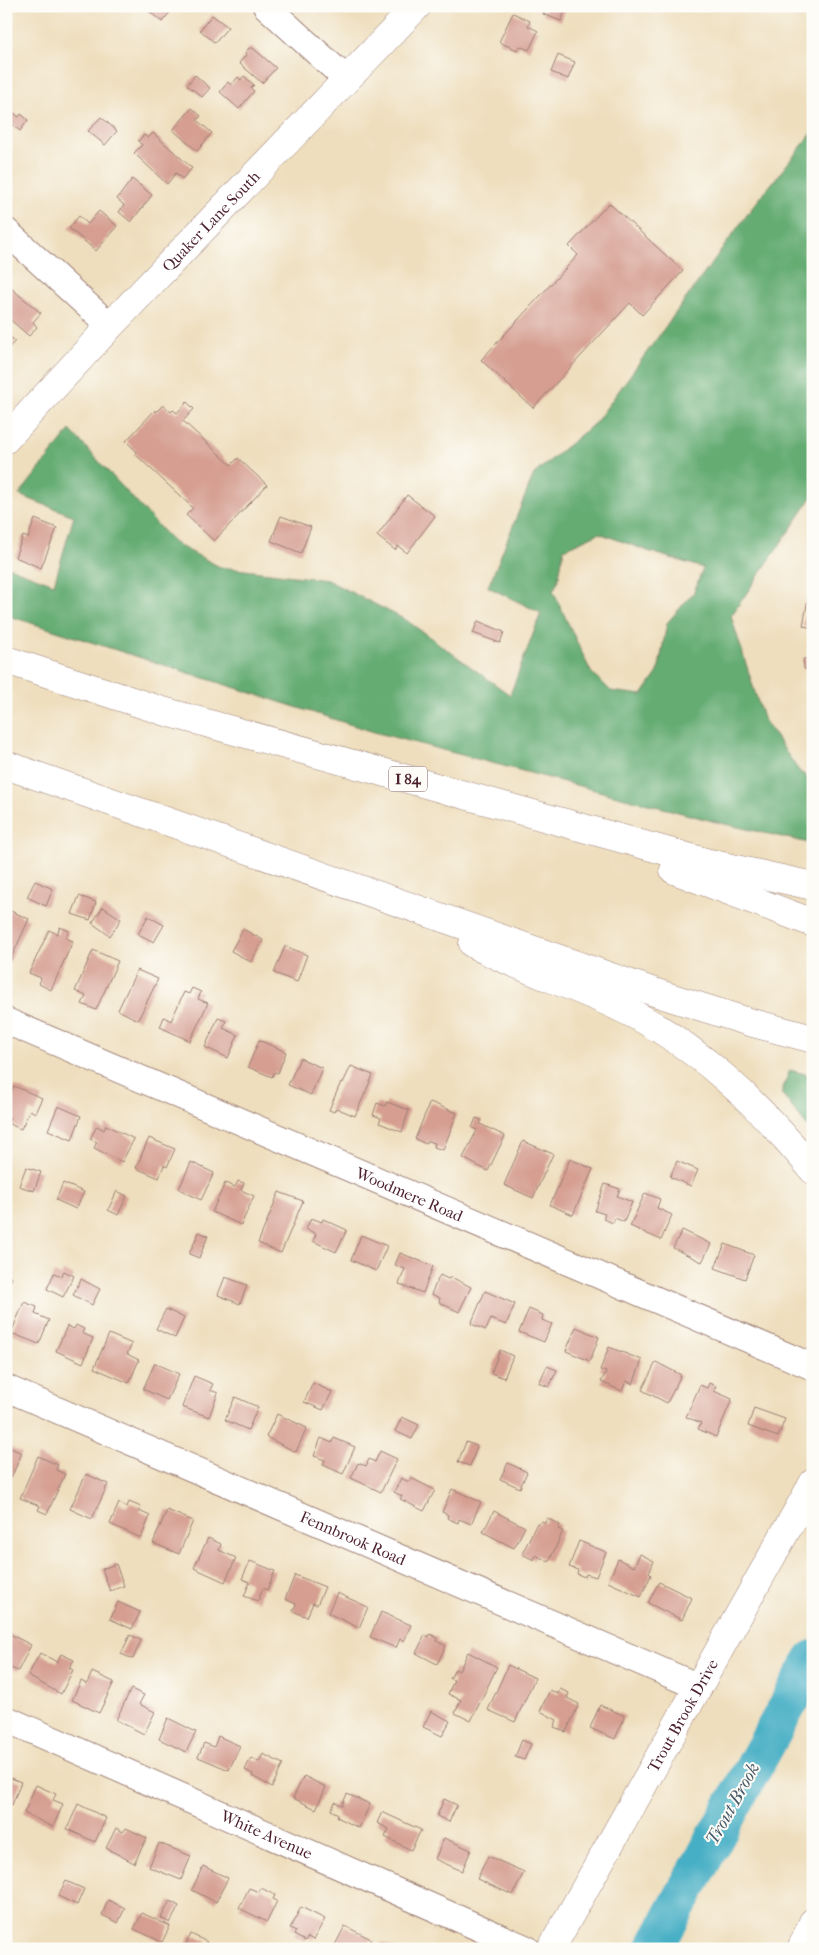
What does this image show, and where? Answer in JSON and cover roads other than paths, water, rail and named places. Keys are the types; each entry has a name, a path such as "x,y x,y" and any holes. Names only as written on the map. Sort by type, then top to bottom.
{"main road":[{"name":"Quaker Lane South","path":"6,439 110,326 417,6"},
{"name":"I 84","path":"6,660 163,711 727,868 813,886"},
{"path":"6,765 695,1006 813,1039"},
{"path":"560,822 627,852 813,923"},
{"path":"404,904 488,952 619,1006 655,1026 704,1060 735,1088 767,1118 813,1170"},
{"name":"Trout Brook Drive","path":"551,1949 813,1483"},
{"path":"801,1949 813,1922"}],"street":[{"path":"266,6 346,79"},
{"path":"6,232 110,326"},
{"name":"Woodmere Road","path":"6,1021 813,1367"},
{"name":"Fennbrook Road","path":"6,1388 699,1687"},
{"name":"White Avenue","path":"6,1719 527,1949"}],"waterway":[{"name":"Trout Brook","path":"654,1949 813,1659"}]}
